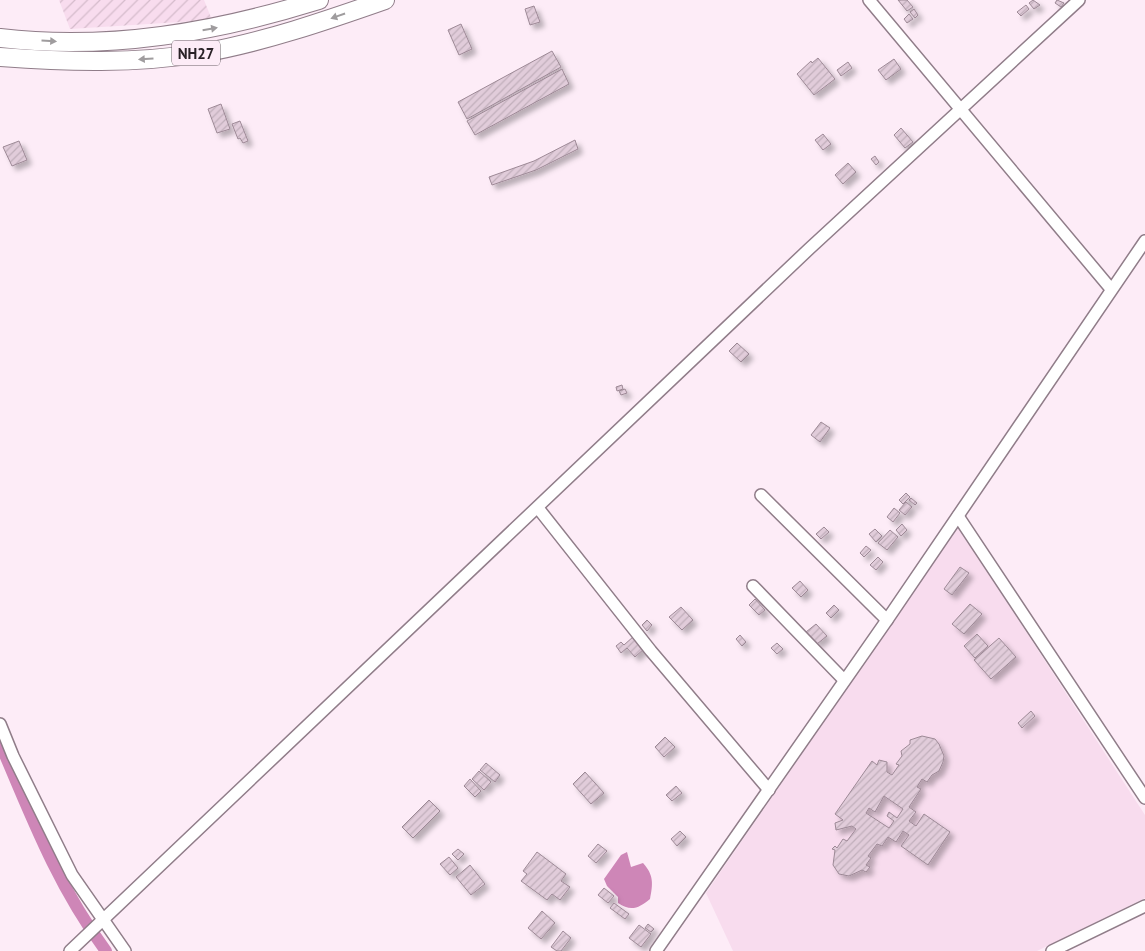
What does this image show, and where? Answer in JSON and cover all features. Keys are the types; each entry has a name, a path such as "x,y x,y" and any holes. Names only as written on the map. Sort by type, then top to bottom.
{"highway":[{"name":"NH27","path":"0,38 54,41 143,39 250,21 319,0"},
{"name":"NH27","path":"0,57 99,62 201,53 280,34 384,0"}],"street":[{"path":"869,0 1111,289"},
{"path":"70,951 960,109 1044,35 1079,0"},
{"path":"656,951 887,620 1145,241"},
{"path":"761,496 887,620"},
{"path":"538,508 651,651 769,790"},
{"path":"958,516 1145,798"},
{"path":"753,586 844,680"},
{"path":"0,724 13,756 72,875 95,928 126,951"},
{"path":"1052,951 1145,906"}],"shaded area":[{"path":"59,0 204,0 212,20 70,29"},
{"path":"958,527 1145,815 1145,898 1037,951 733,951 706,893"},
{"path":"627,852 631,867 643,863 652,880 650,899 635,908 618,903 618,897 607,886 604,879 621,855"}],"building":[{"path":"898,0 907,0 913,7 907,11"},
{"path":"1033,0 1040,5 1034,9 1029,3"},
{"path":"1057,0 1064,3 1061,7 1055,3"},
{"path":"1026,5 1029,9 1021,16 1017,12"},
{"path":"534,6 540,22 530,25 525,9"},
{"path":"914,9 918,15 915,18 910,12"},
{"path":"909,14 913,19 907,23 904,19"},
{"path":"461,24 472,49 459,55 448,30"},
{"path":"552,51 561,67 467,119 458,102"},
{"path":"818,58 835,79 814,95 797,74 811,61 812,63"},
{"path":"894,59 901,69 886,80 878,70"},
{"path":"848,62 852,68 841,76 837,70"},
{"path":"562,69 569,84 475,135 467,121"},
{"path":"221,104 230,129 217,133 208,109"},
{"path":"240,121 248,141 243,143 240,138 238,139 232,124"},
{"path":"901,128 913,142 905,148 894,135"},
{"path":"823,134 831,144 823,150 815,140"},
{"path":"575,140 578,149 536,170 492,185 489,177 534,161"},
{"path":"19,141 27,160 12,166 3,147"},
{"path":"875,156 879,162 876,165 871,159"},
{"path":"848,163 856,172 843,184 835,175"},
{"path":"737,343 749,354 741,362 729,351"},
{"path":"622,385 623,389 617,391 616,387"},
{"path":"625,389 627,393 621,395 619,391"},
{"path":"821,422 830,428 820,442 811,435"},
{"path":"906,493 910,497 903,504 899,500"},
{"path":"911,498 917,503 915,505 909,500"},
{"path":"906,502 912,507 905,515 899,510"},
{"path":"894,508 900,513 893,522 887,517"},
{"path":"902,524 907,530 901,536 896,530"},
{"path":"824,527 829,532 821,539 816,534"},
{"path":"875,529 882,536 876,542 869,534"},
{"path":"890,530 898,537 887,550 878,543"},
{"path":"866,546 871,550 864,557 860,553"},
{"path":"878,557 883,562 876,570 870,565"},
{"path":"960,567 969,573 952,595 944,589"},
{"path":"800,581 808,590 801,597 792,588"},
{"path":"755,599 765,610 759,615 749,605"},
{"path":"970,604 982,614 964,634 952,624"},
{"path":"834,605 839,610 831,618 826,613"},
{"path":"681,607 693,620 682,630 669,617"},
{"path":"647,620 652,625 647,631 642,625"},
{"path":"816,624 827,636 817,644 806,632"},
{"path":"977,634 988,646 975,658 964,646"},
{"path":"740,635 746,642 742,646 736,639"},
{"path":"634,636 645,648 635,657 627,648 621,653 616,646 621,642 624,645"},
{"path":"999,638 1016,657 991,679 974,660"},
{"path":"777,643 783,649 777,654 771,648"},
{"path":"1031,711 1035,716 1022,728 1018,723"},
{"path":"922,736 935,739 944,756 939,771 932,775 927,782 922,779 917,787 921,789 909,807 916,812 909,821 916,826 924,814 950,832 928,865 901,846 909,835 903,831 896,842 888,837 882,846 877,844 868,856 871,858 866,865 870,867 866,872 862,870 849,876 839,874 833,865 835,850 832,849 835,846 837,848 843,839 847,841 856,829 852,826 836,830 835,823 843,820 835,814 872,761 877,765 879,760 887,762 887,772 892,775 899,765 896,764 902,756 901,751 910,744 910,740","holes":["884,796 903,809 897,818 889,812 887,816 894,821 889,828 866,813 869,808 875,812"]},
{"path":"665,737 675,747 664,757 655,747"},
{"path":"486,763 500,775 495,782 480,770"},
{"path":"479,771 491,782 484,790 472,779"},
{"path":"585,772 604,793 591,804 573,784"},
{"path":"470,779 481,791 475,797 464,786"},
{"path":"676,786 682,793 672,801 666,795"},
{"path":"429,800 440,811 413,838 402,827"},
{"path":"680,831 686,837 677,846 671,839"},
{"path":"598,844 607,851 596,863 588,856"},
{"path":"458,849 464,854 458,860 452,854"},
{"path":"537,852 566,874 561,881 570,887 560,900 552,894 547,900 521,881 527,874 523,871"},
{"path":"449,857 458,868 450,875 440,864"},
{"path":"470,865 485,884 471,895 456,877"},
{"path":"604,888 614,896 608,903 598,895"},
{"path":"614,903 629,914 625,919 610,908"},
{"path":"542,911 555,923 541,939 528,928"},
{"path":"648,924 654,929 651,932 645,928"},
{"path":"639,925 651,934 641,947 629,938"},
{"path":"563,931 571,938 561,951 557,951 551,947"}],"waterway":[{"path":"0,743 60,876 89,927 106,951"}]}
